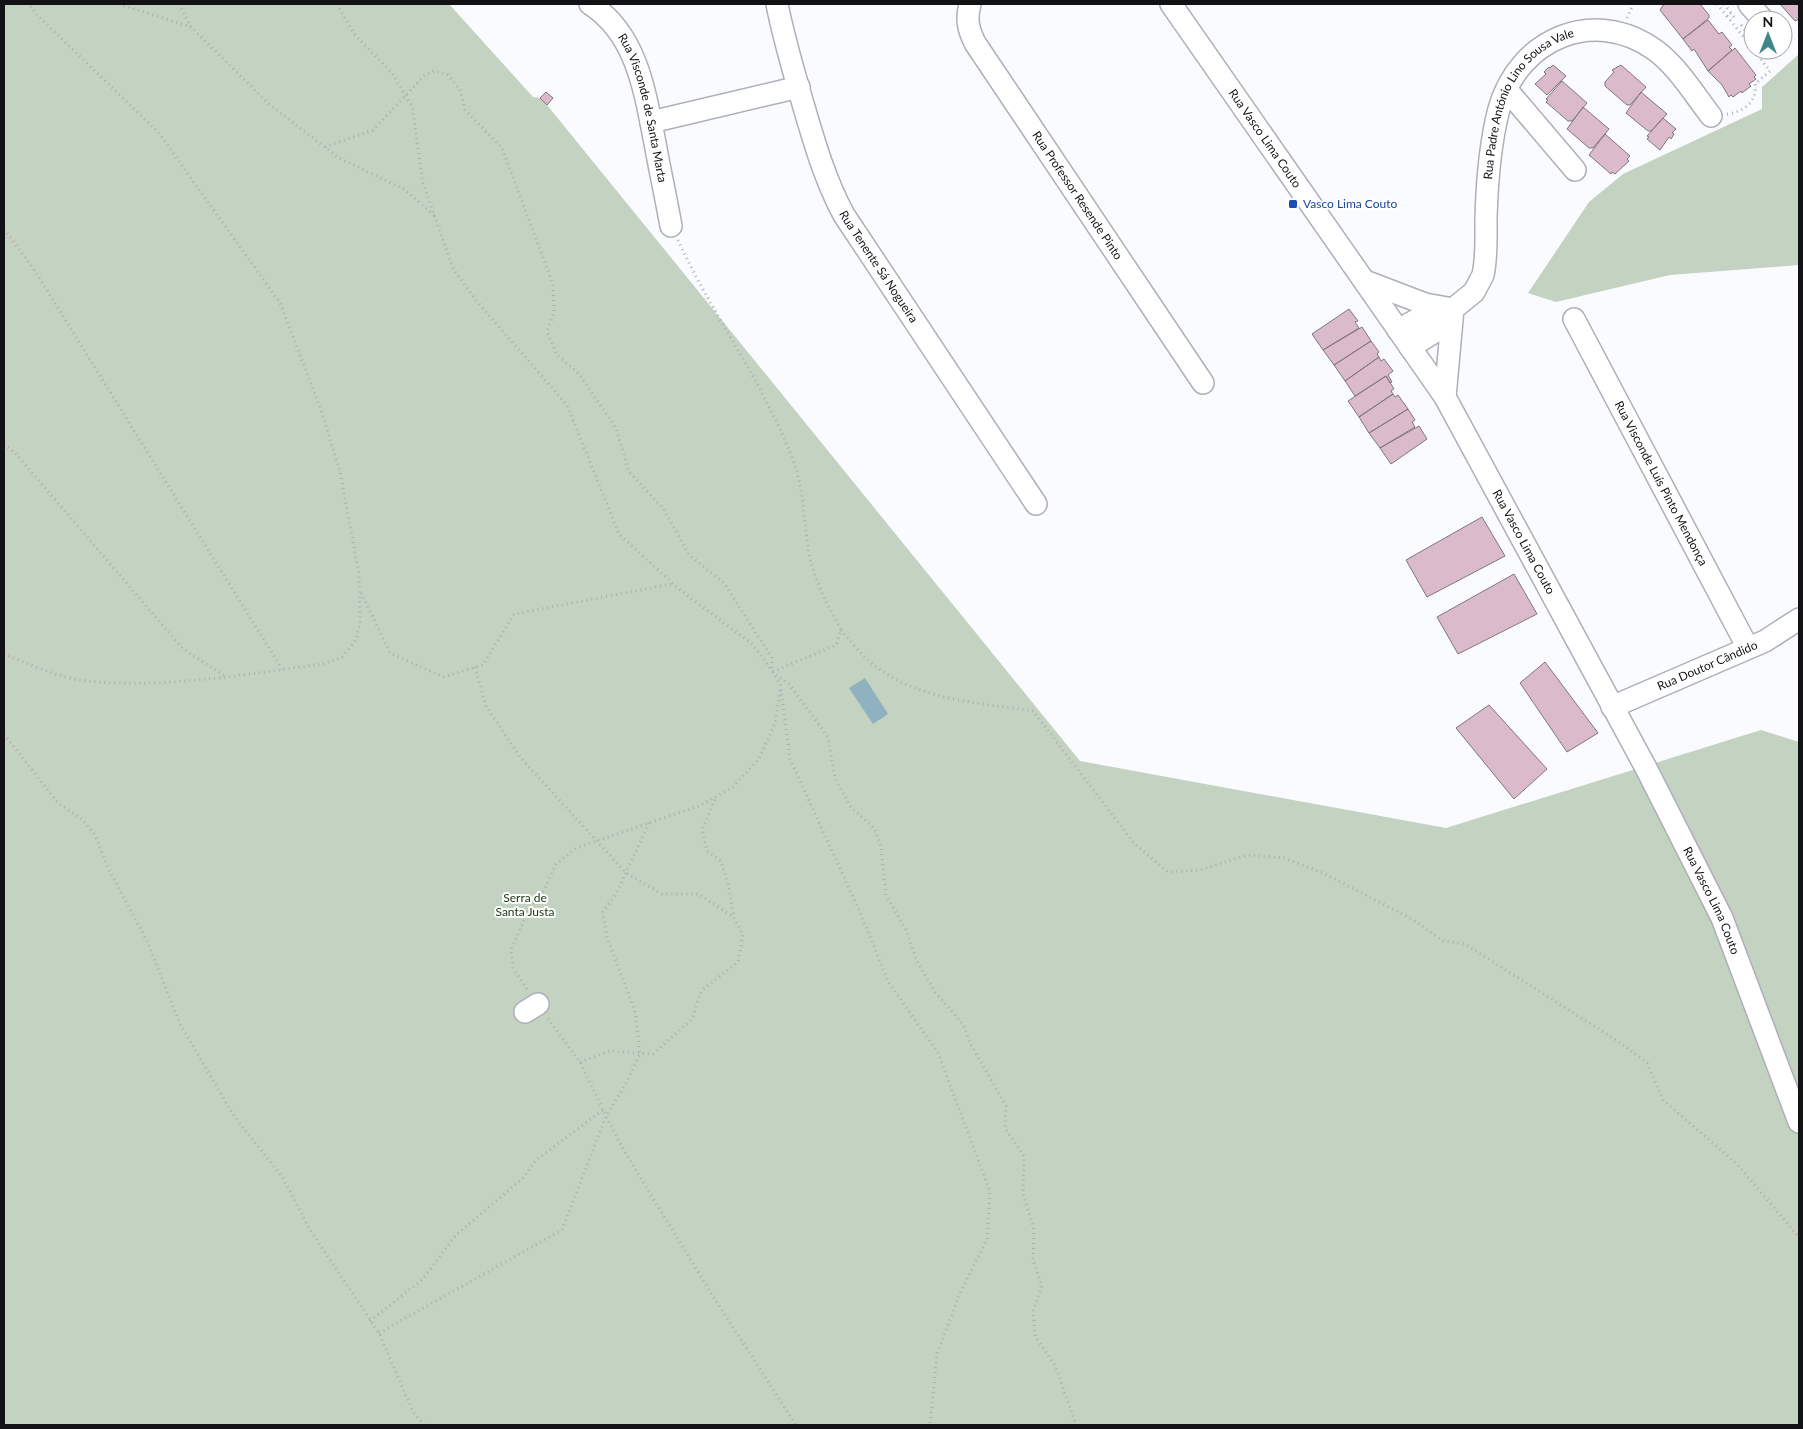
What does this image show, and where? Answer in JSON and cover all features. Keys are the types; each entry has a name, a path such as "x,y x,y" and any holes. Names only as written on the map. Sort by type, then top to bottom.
{"street":[{"name":"Rua Visconde de Santa Marta","path":"590,4 609,19 622,35 638,68 651,122 671,226"},
{"name":"Rua Tenente Sá Nogueira","path":"777,4 820,163 844,216 1036,504"},
{"name":"Rua Professor Resende Pinto","path":"970,4 967,17 968,30 974,43 1203,382"},
{"name":"Rua Vasco Lima Couto","path":"1171,4 1444,396 1612,707 1722,918 1799,1122"},
{"name":"Rua Padre António Lino Sousa Vale","path":"1404,338 1448,312 1474,292 1483,275 1491,157 1499,108 1516,71 1536,49 1568,33 1598,30 1631,37 1654,50 1674,68 1712,116"},
{"path":"651,122 799,87"},
{"path":"1507,90 1575,170"},
{"path":"1365,281 1448,312 1444,396"},
{"name":"Rua Visconde Luís Pinto Mendonça","path":"1574,319 1748,648"},
{"name":"Rua Doutor Cândido","path":"1612,707 1765,640 1799,619"}],"path":[{"path":"4,654 57,674 86,681 185,682 323,664 342,657 356,640 360,622 359,574 340,470 321,410 280,303 158,132 38,16 29,4"},
{"path":"118,4 191,27"},
{"path":"179,4 191,27 270,105 339,158 404,189 435,216"},
{"path":"337,4 354,34 392,74 412,106 423,183 453,269 480,305 568,406 619,534 672,584 752,644 780,683 790,758 859,910 888,981 938,1053 990,1192 988,1240 960,1293 937,1354 930,1425"},
{"path":"1717,4 1743,36"},
{"path":"1724,4 1740,8"},
{"path":"1727,16 1740,8"},
{"path":"1712,116 1737,112 1748,106 1754,97 1755,84 1770,70 1762,60"},
{"path":"325,147 373,130 424,76 434,71 448,75 460,90 464,110 502,148 553,284 554,313 547,331 557,355 579,374 616,428 628,472 663,508 689,555 724,583 772,658 772,672"},
{"path":"671,226 694,276 725,326 777,420 795,466 809,555 824,598 841,630 880,670 904,684 943,697 1033,711 1134,843 1168,872 1200,870 1247,855 1284,858 1320,872 1412,919 1443,941 1465,944 1618,1042 1647,1063 1663,1100 1736,1163 1799,1237"},
{"path":"4,229 35,270 282,670"},
{"path":"4,444 16,454 183,650 226,677"},
{"path":"360,590 390,653 443,677 483,665 514,614 672,584"},
{"path":"772,672 836,645 841,630"},
{"path":"475,667 486,706 520,757 626,873 662,894 699,894 734,918"},
{"path":"772,672 789,684 828,737 835,778 850,806 875,829 881,847 886,894 906,930 917,961 934,992 963,1024 970,1043 1006,1106 1005,1128 1024,1156 1023,1194 1034,1230 1033,1260 1042,1286 1034,1311 1035,1336 1055,1365 1076,1425"},
{"path":"556,864 576,848 699,806 733,787 759,758 775,723 780,683"},
{"path":"4,734 58,803 82,819 95,835 108,868 147,941 180,1024 234,1116 283,1178 310,1230 378,1333 413,1412 423,1425"},
{"path":"580,1062 610,1051 653,1054 692,1019 701,991 738,962 743,935 734,918 728,883 720,861 707,851 702,830 716,796"},
{"path":"378,1333 562,1230 606,1116 640,1054 635,1011 608,937 603,912 617,892 649,823"},
{"path":"370,1321 422,1280 455,1236 524,1178 535,1161 603,1110"},
{"path":"606,1116 623,1149 704,1282 796,1425"}],"green space":[{"name":"Serra de Santa Justa","path":"4,4 449,4 533,97 540,98 547,105 1080,761 1446,828 1761,730 1799,742 1799,1425 4,1425"},
{"path":"1799,54 1799,265 1670,275 1556,302 1528,293 1589,202 1623,174 1762,109 1762,87"}],"water":[{"path":"865,678 888,714 873,724 849,688"}],"building":[{"path":"1664,4 1700,4 1709,15 1709,18 1683,39 1660,10"},
{"path":"1780,4 1799,4 1799,19 1795,21 1793,19 1793,10 1785,10"},
{"path":"1708,20 1719,34 1722,32 1732,45 1729,47 1732,50 1708,71 1694,49 1692,51 1683,39"},
{"path":"1735,48 1756,75 1754,77 1756,79 1742,93 1741,91 1733,97 1731,95 1729,97 1722,85 1708,71"},
{"path":"1553,65 1566,76 1547,95 1535,84 1546,74 1544,72"},
{"path":"1621,65 1646,87 1630,105 1627,105 1605,86 1605,82 1614,72 1612,70"},
{"path":"1562,81 1587,103 1572,121 1568,121 1546,102 1548,100 1546,99"},
{"path":"546,92 553,98 547,105 540,98"},
{"path":"1641,92 1667,114 1651,131 1648,131 1626,113"},
{"path":"1583,107 1609,129 1593,148 1589,148 1567,129"},
{"path":"1663,118 1676,129 1672,133 1674,134 1671,139 1669,137 1660,150 1647,139 1649,137 1647,136"},
{"path":"1605,134 1630,156 1627,159 1629,161 1615,174 1612,172 1611,174 1589,155"},
{"path":"1349,309 1358,321 1355,322 1359,328 1323,350 1312,334"},
{"path":"1362,327 1371,341 1334,365 1323,350"},
{"path":"1371,341 1379,352 1377,354 1379,357 1345,381 1334,365"},
{"path":"1379,357 1381,361 1384,359 1393,371 1388,375 1392,382 1390,383 1386,376 1355,396 1345,381"},
{"path":"1386,376 1394,389 1391,391 1393,394 1359,417 1348,401"},
{"path":"1393,394 1395,397 1398,395 1408,409 1369,433 1359,417"},
{"path":"1408,409 1415,420 1412,422 1415,427 1380,448 1369,433"},
{"path":"1419,426 1427,439 1391,464 1380,448"},
{"path":"1482,517 1505,556 1427,597 1406,560"},
{"path":"1514,574 1537,614 1458,654 1437,617"},
{"path":"1545,662 1598,733 1567,752 1520,683"},
{"path":"1489,705 1547,769 1514,799 1456,728"}],"place":[{"name":"Vasco Lima Couto","path":"1293,204"}]}
